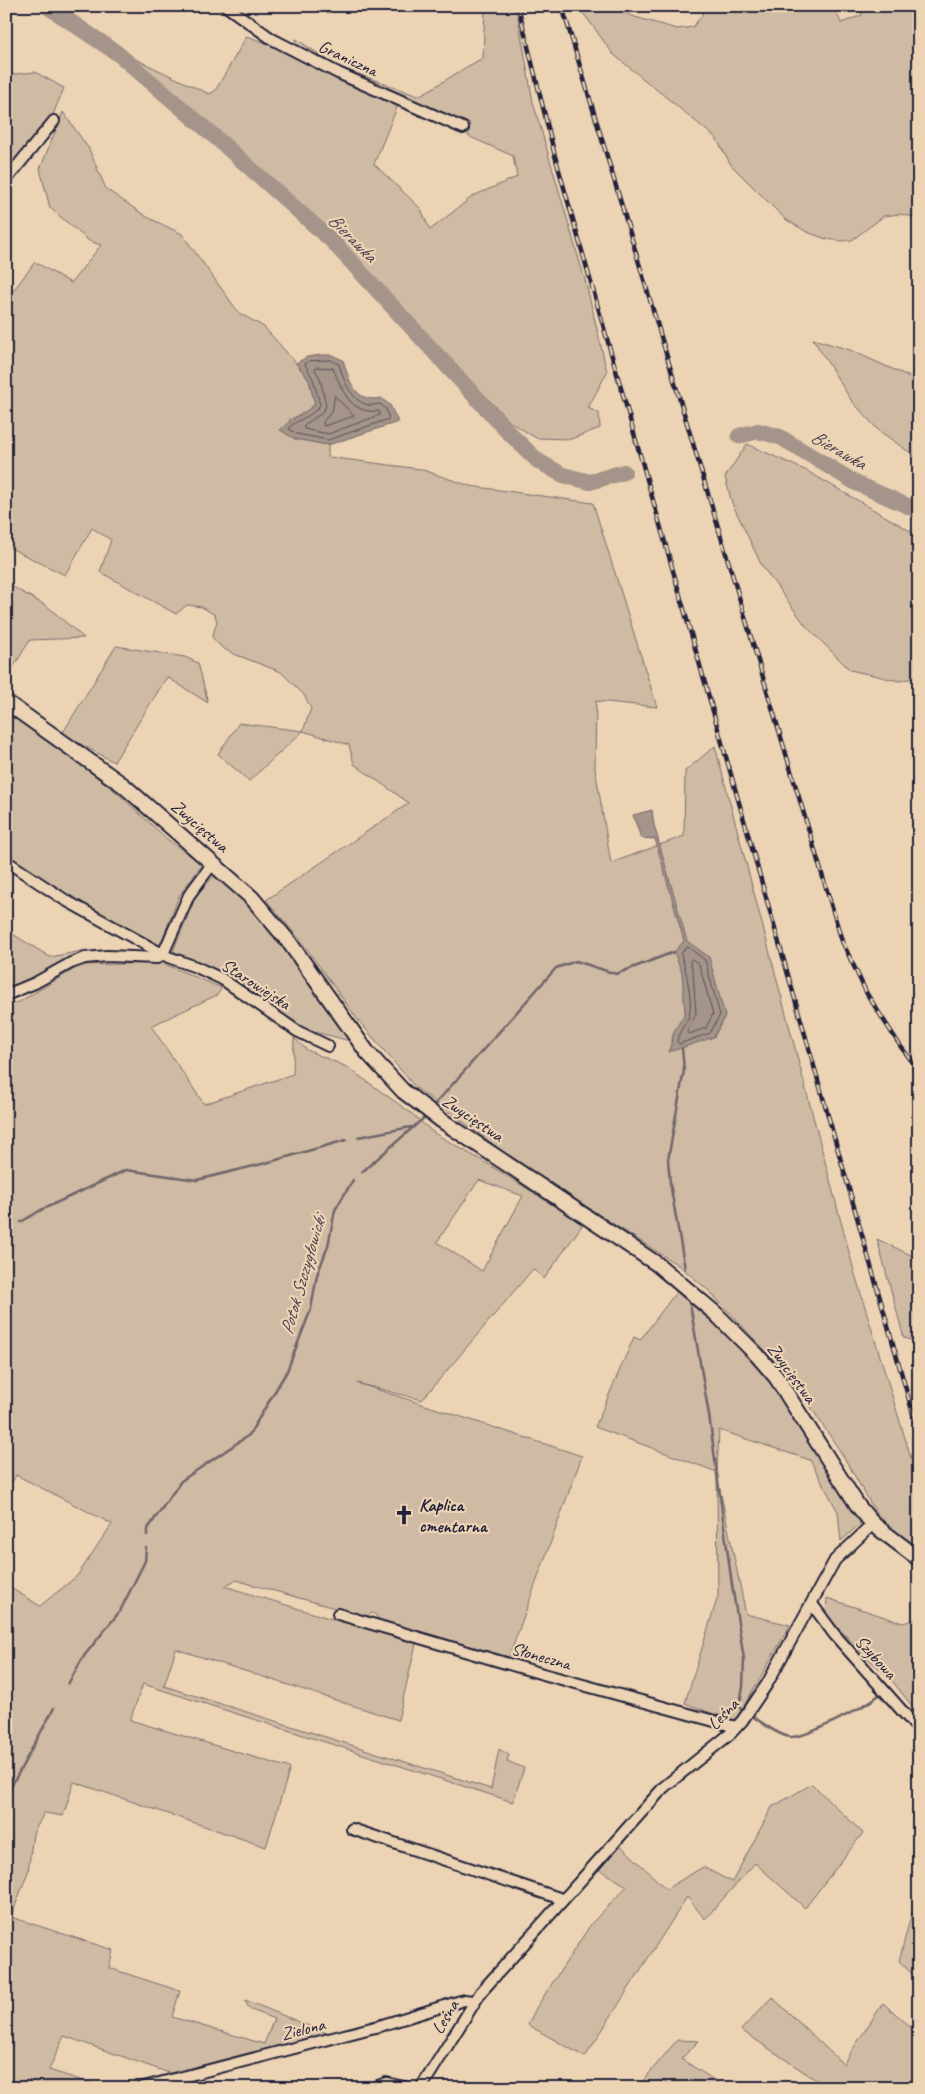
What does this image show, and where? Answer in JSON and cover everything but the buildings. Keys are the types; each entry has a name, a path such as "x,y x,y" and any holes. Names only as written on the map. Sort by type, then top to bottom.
{"main road":[{"name":"Zwycięstwa","path":"6,702 123,785 252,898 279,928 363,1047 394,1083 437,1117 663,1269 700,1300 747,1344 776,1378 842,1484 873,1524 919,1559"}],"street":[{"name":"Graniczna","path":"226,6 272,39 338,73 463,128"},
{"path":"6,180 54,121"},
{"name":"Starowiejska","path":"6,861 65,900 163,954 215,975 297,1031 328,1046"},
{"path":"163,954 189,895 213,863"},
{"name":"Starowiejska","path":"9,992 85,958 107,956 157,958 163,954"},
{"name":"Leśna","path":"422,2088 473,2002 562,1899 664,1787 736,1728 762,1693 835,1560 873,1524"},
{"name":"Szybowa","path":"812,1604 834,1634 919,1730"},
{"name":"Słoneczna","path":"338,1614 736,1728"},
{"path":"352,1829 562,1899"},
{"name":"Zielona","path":"140,2088 379,2026 464,2000 473,2002"},
{"path":"373,2088 386,2083 408,2088"}],"shaded area":[{"path":"485,6 516,6 533,102 587,287 607,372 588,408 599,413 600,428 571,439 536,438 510,422 318,219 127,55 209,94 215,91 247,36 289,52 398,105 374,164 421,209 430,230 473,196 517,177 513,156 468,136 470,123 424,109 293,47 296,39 337,66 418,96 483,58"},
{"path":"576,6 608,6 635,17 677,29 693,27 702,15 704,6 834,6 841,23 862,15 859,6 919,6 919,218 900,214 884,216 852,240 842,241 826,239 807,232 785,219 731,165 716,138 613,54"},
{"path":"35,72 64,88 52,117 6,173 6,75"},
{"path":"63,112 89,149 106,189 147,217 182,234 239,313 264,327 309,380 315,404 307,411 289,420 295,439 328,445 328,457 420,469 470,486 593,503 657,707 596,701 595,768 611,863 684,836 685,771 715,746 854,1271 919,1484 919,1550 904,1542 875,1511 842,1454 792,1379 709,1291 681,1267 526,1168 416,1088 358,1020 301,941 266,900 409,803 354,764 349,745 303,731 311,708 304,695 281,672 222,648 212,637 217,622 215,615 202,607 187,605 176,614 100,572 111,540 92,528 65,575 6,546 6,300 35,262 71,283 101,245 89,241 50,208 40,169"},
{"path":"813,339 850,350 919,381 919,459 878,430 851,400"},
{"path":"747,444 807,471 919,536 919,677 899,681 850,670 806,626 762,566 732,503 725,477"},
{"path":"6,583 48,607 84,638 30,640 6,679"},
{"path":"116,646 185,657 198,663 208,703 167,677 114,762 62,734"},
{"path":"6,711 115,791 167,839 202,864 179,896 159,948 118,927 6,857"},
{"path":"239,723 303,731 249,781 218,754"},
{"path":"216,874 289,947 354,1042 296,1027 232,976 173,951 197,894"},
{"path":"6,930 50,957 87,950 45,975 20,987 6,983"},
{"path":"162,963 222,988 217,995 151,1026 204,1104 293,1074 294,1038 307,1050 347,1067 411,1113 434,1133 493,1167 583,1224 544,1279 533,1269 422,1400 357,1383 582,1456 509,1657 379,1620 372,1613 366,1617 236,1580 224,1586 332,1619 417,1640 398,1720 176,1649 164,1686 491,1789 499,1749 509,1755 507,1761 524,1768 513,1802 143,1684 130,1720 290,1768 266,1847 74,1782 63,1816 44,1813 33,1834 28,1872 11,1917 113,1950 109,1968 180,1991 172,2017 264,2044 274,2019 249,2009 245,2000 329,2034 280,2048 169,2073 64,2036 49,2070 106,2088 6,2088 6,1585 40,1606 77,1576 112,1524 16,1475 6,1494 6,1005 19,1002 81,965","holes":["479,1180 523,1196 482,1271 437,1242"]},
{"path":"877,1239 919,1259 919,1342 904,1338"},
{"path":"677,1291 708,1317 768,1377 858,1518 860,1524 841,1541 838,1512 810,1460 719,1430 717,1472 595,1427 634,1337 640,1340"},
{"path":"717,1475 746,1614 790,1625 739,1715 732,1721 685,1703 718,1596"},
{"path":"827,1598 903,1623 919,1618 919,1715 890,1678 866,1657 826,1615"},
{"path":"812,1784 863,1833 805,1908 755,1863 705,1919 687,1897 585,2057 528,2025 536,2008 591,1924 627,1886 589,1864 613,1838 666,1889 703,1867 732,1882 772,1807"},
{"path":"919,1885 919,1975 917,1979 899,1961"},
{"path":"772,1997 843,2064 883,2003 919,2034 919,2088 828,2088 741,2030"},
{"path":"677,2040 699,2041 681,2059 727,2088 637,2088"}],"water":[{"path":"332,355 343,360 354,389 365,397 372,399 381,398 390,405 398,422 328,445 295,439 280,430 315,404 309,380 296,363 307,357"},
{"path":"652,810 654,825 687,941 709,957 725,1016 714,1037 669,1052 674,1031 685,1013 682,973 674,952 684,941 655,839 641,838 633,815"}],"waterway":[{"name":"Bierawka","path":"47,6 117,53 331,240 508,432 538,461 563,475 590,482 624,472"},
{"name":"Bierawka","path":"739,436 758,431 780,437 856,483 919,511"},
{"name":"Potok Szczygłowicki","path":"435,1104 556,968 576,961 616,974 674,952"},
{"path":"682,1048 684,1070 668,1160 670,1183 685,1269"},
{"name":"Potok Szczygłowicki","path":"362,1172 425,1117"},
{"path":"358,1137 411,1127"},
{"path":"21,1222 41,1210 126,1170 197,1180 346,1140"},
{"name":"Potok Szczygłowicki","path":"147,1535 147,1530 181,1481 249,1435 287,1371 311,1309 317,1275 328,1246 335,1210 353,1180"},
{"path":"690,1304 709,1415 744,1659 743,1687 739,1707 741,1709"},
{"name":"Potok Szczygłowicki","path":"68,1684 84,1656 120,1611 145,1561 146,1548"},
{"path":"752,1716 780,1734 790,1737 798,1736 835,1721 879,1695"},
{"name":"Potok Szczygłowicki","path":"6,1796 54,1708"}],"railway":[{"path":"518,6 555,156 919,1435"},
{"path":"562,6 842,941 867,994 901,1047 919,1070"}],"place":[{"name":"Kaplica cmentarna","path":"404,1515"}]}
